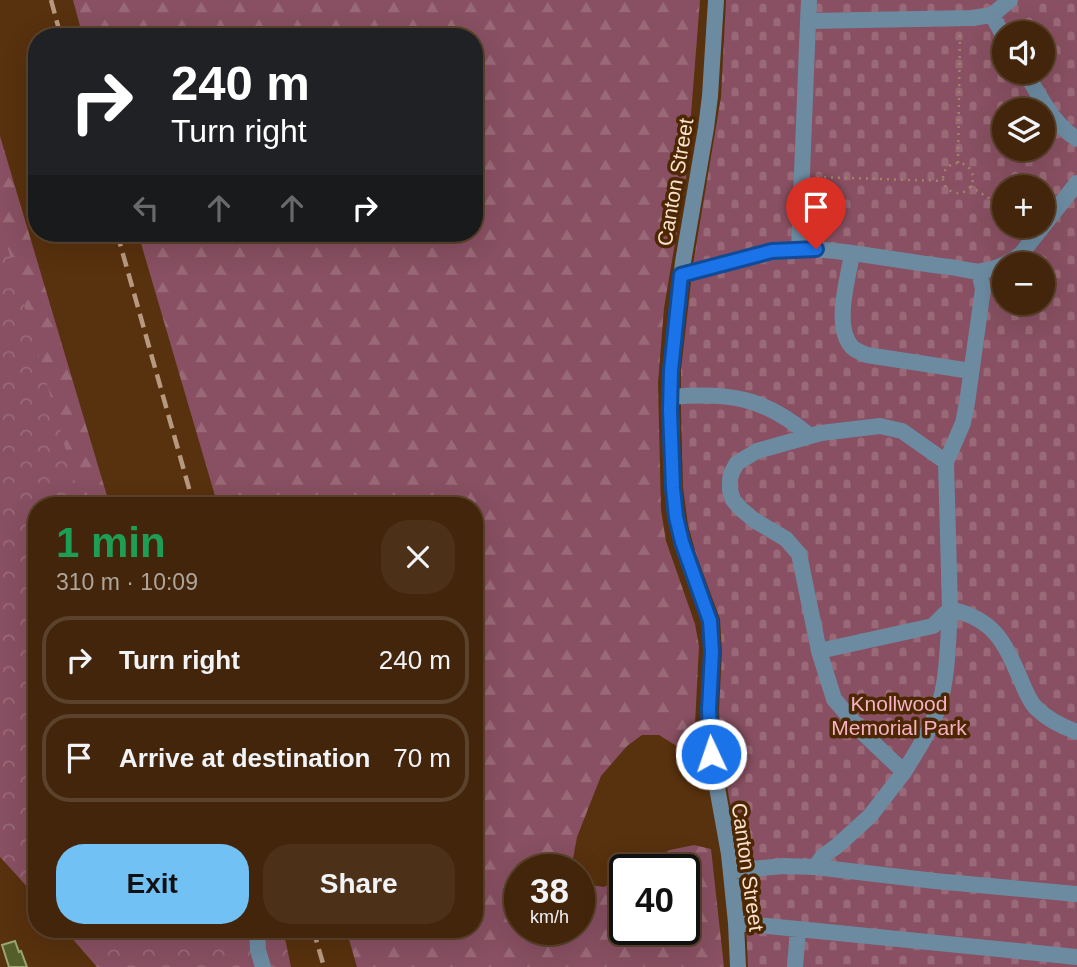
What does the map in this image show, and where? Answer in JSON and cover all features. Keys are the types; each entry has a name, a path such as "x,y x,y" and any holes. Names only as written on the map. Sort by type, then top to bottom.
{"street":[{"name":"Canton Street","path":"716,0 709,107 681,275 672,358 672,469 676,517 687,558 710,621 711,754 727,836 738,959"},
{"path":"799,249 809,0"},
{"path":"808,21 972,18 992,15 1010,0"},
{"path":"992,15 995,21"},
{"path":"1032,84 1061,126 1077,139"},
{"path":"681,275 772,251 799,249 816,249 979,272 1012,261 1021,254 1077,183"},
{"path":"852,254 842,318 844,335 853,349 867,355 971,371"},
{"path":"815,867 823,856 870,816 904,772 939,706 946,669 950,609 946,462 967,403 983,289 979,272"},
{"path":"671,397 706,394 748,401 778,413 810,436"},
{"path":"904,772 864,734 834,699 819,651 799,554 786,539 754,520 733,500 730,490 732,472 737,463 757,451 821,433 880,426 902,431 946,462"},
{"path":"819,651 933,626 950,609"},
{"path":"950,609 969,614 987,625 1002,640 1035,707 1051,719 1077,732"},
{"path":"731,871 784,866 815,867 1077,894"},
{"path":"736,923 1077,957"},
{"path":"795,967 798,929"},
{"path":"257,938 262,967"}],"path":[{"path":"958,163 960,18"},
{"path":"958,163 966,166 972,178 970,186 963,192 954,192 947,188 943,181 947,167 958,163"},
{"path":"802,177 943,181"},
{"path":"970,186 992,200"}],"green space":[{"path":"73,0 700,0 686,178 664,308 658,383 661,510 666,541 695,624 699,646 694,744 680,748 659,735 642,735 627,746 601,776 577,837 574,854 504,854 504,945 595,945 595,886 604,887 609,884 609,945 700,945 700,854 663,854 694,845 711,849 724,967 357,967 349,938 483,938 483,497 215,497 141,242 483,242 483,28 81,28"},
{"name":"Knollwood Memorial Park","path":"726,0 1077,0 1077,967 748,967 739,852 721,753 720,619 696,554 688,525 683,487 681,370 693,264 721,97"},
{"path":"0,136 28,230 28,242 32,242 107,497 28,497 28,887 0,857"},
{"path":"0,221 79,497 28,497 28,888 0,856"},
{"path":"72,938 285,938 291,967 97,967"}],"building":[{"path":"15,941 27,967 9,967 2,945"}],"railway":[{"path":"51,0 59,28"},
{"path":"120,242 191,497"},
{"path":"316,938 324,967"}],"route":[{"path":"711,754 710,621 682,542 673,488 671,370 681,275 772,251 816,249"}]}
